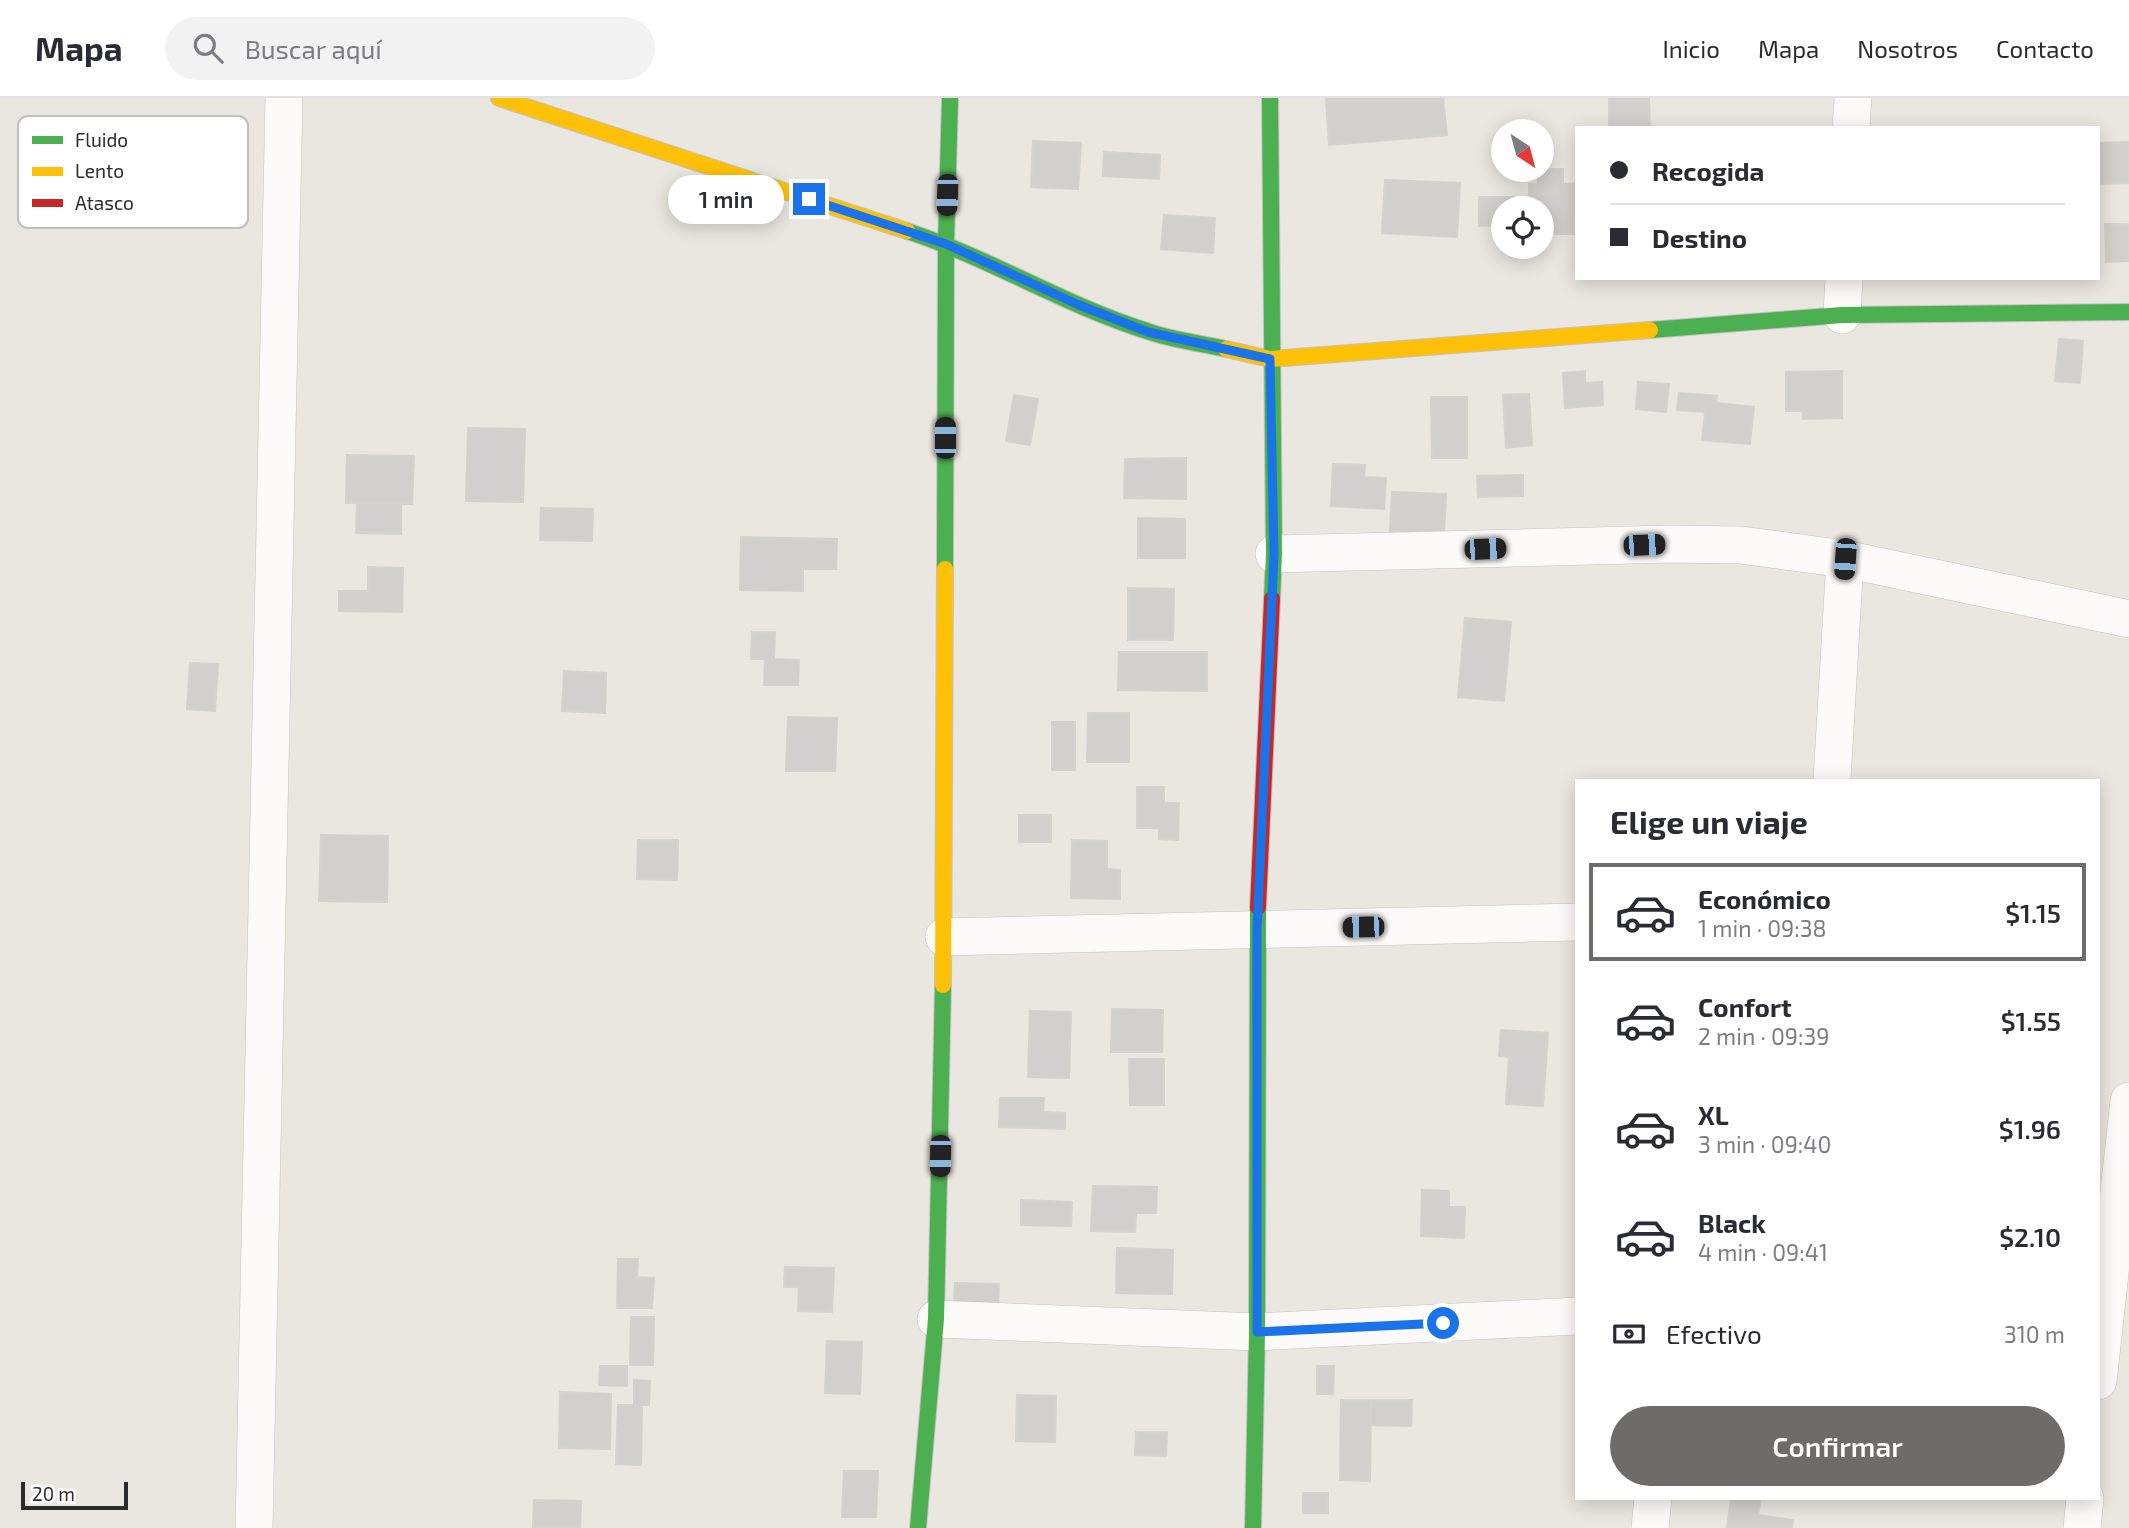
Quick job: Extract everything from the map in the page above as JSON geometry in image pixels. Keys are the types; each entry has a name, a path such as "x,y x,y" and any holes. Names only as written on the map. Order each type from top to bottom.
{"street":[{"path":"254,1528 284,98"},
{"path":"499,98 946,244 1079,305 1148,332 1270,359 1842,315 2129,312"},
{"path":"918,1528 936,1320 944,937 946,244 950,98"},
{"path":"1253,1528 1257,1332 1257,930 1274,554 1270,359 1270,98"},
{"path":"1852,126 1853,98"},
{"path":"1842,315 1844,280"},
{"path":"1274,554 1729,545 1845,559 2129,619"},
{"path":"1832,779 1845,559"},
{"path":"944,937 1575,922"},
{"path":"2100,1363 2129,1101"},
{"path":"936,1320 1257,1332 1575,1316"},
{"path":"1650,1528 1653,1500"},
{"path":"2082,1528 2085,1500"}],"building":[{"path":"1326,98 1443,98 1447,135 1329,145"},
{"path":"1609,98 1649,98 1650,126 1609,126"},
{"path":"1033,141 1081,143 1078,189 1031,187"},
{"path":"2129,142 2129,183 2100,184 2100,143"},
{"path":"1104,152 1160,155 1159,179 1103,176"},
{"path":"1554,169 1563,169 1563,184 1575,183 1575,234 1554,234 1554,196 1529,196 1529,184 1554,182"},
{"path":"1385,180 1460,183 1457,237 1382,233"},
{"path":"1479,197 1491,197 1491,226 1479,226"},
{"path":"1164,215 1215,218 1213,253 1161,249"},
{"path":"2105,224 2129,224 2129,261 2106,262"},
{"path":"2059,339 2083,341 2080,383 2055,381"},
{"path":"1585,371 1585,383 1602,382 1603,405 1565,408 1563,373"},
{"path":"1842,371 1842,418 1803,419 1803,411 1786,411 1786,372"},
{"path":"1638,382 1669,384 1666,412 1636,409"},
{"path":"1679,393 1717,396 1716,403 1754,407 1750,444 1702,440 1705,412 1677,410"},
{"path":"1529,394 1532,445 1506,448 1503,395"},
{"path":"1014,395 1038,399 1030,445 1006,441"},
{"path":"1431,397 1467,397 1467,458 1432,458"},
{"path":"468,428 525,429 523,502 466,501"},
{"path":"347,455 414,456 412,504 346,503"},
{"path":"1186,458 1186,499 1124,498 1125,459"},
{"path":"1333,464 1365,465 1364,477 1386,478 1384,509 1331,506"},
{"path":"1523,475 1523,496 1478,497 1477,476"},
{"path":"1392,492 1446,494 1444,533 1390,531"},
{"path":"357,503 401,504 401,534 356,533"},
{"path":"541,508 593,509 592,541 540,540"},
{"path":"1138,518 1185,519 1185,558 1138,558"},
{"path":"741,537 837,539 836,569 803,569 803,591 740,590"},
{"path":"368,567 403,568 402,612 339,611 339,591 368,591"},
{"path":"1128,588 1174,589 1173,640 1128,640"},
{"path":"1465,618 1511,622 1504,701 1458,697"},
{"path":"752,632 775,632 774,659 799,660 798,685 764,685 765,659 751,659"},
{"path":"1119,652 1207,652 1207,691 1118,690"},
{"path":"190,663 218,664 215,711 187,709"},
{"path":"564,671 606,673 605,713 562,711"},
{"path":"1088,713 1129,713 1129,762 1087,762"},
{"path":"788,717 837,718 835,771 786,771"},
{"path":"1052,722 1075,722 1075,770 1052,770"},
{"path":"1137,787 1164,787 1164,803 1179,803 1178,840 1159,839 1159,828 1137,828"},
{"path":"1019,815 1051,815 1051,842 1019,842"},
{"path":"321,835 388,836 387,902 319,901"},
{"path":"638,840 678,840 677,880 637,879"},
{"path":"1072,840 1107,841 1107,869 1120,870 1120,899 1071,898"},
{"path":"1112,1009 1163,1010 1162,1052 1111,1052"},
{"path":"1030,1011 1071,1012 1069,1078 1028,1077"},
{"path":"1501,1030 1548,1033 1543,1106 1506,1104 1509,1057 1499,1056"},
{"path":"1129,1059 1164,1059 1164,1105 1130,1105"},
{"path":"1000,1098 1044,1098 1043,1112 1065,1113 1065,1129 999,1127"},
{"path":"1093,1186 1157,1187 1156,1213 1136,1213 1135,1232 1091,1231"},
{"path":"1422,1190 1449,1191 1449,1207 1465,1207 1464,1238 1421,1236"},
{"path":"1021,1200 1072,1202 1071,1226 1021,1225"},
{"path":"1117,1248 1173,1250 1172,1294 1116,1293"},
{"path":"618,1259 638,1259 637,1277 654,1278 652,1308 617,1308"},
{"path":"785,1267 834,1268 832,1312 798,1311 799,1287 784,1287"},
{"path":"955,1283 999,1284 998,1308 954,1307"},
{"path":"631,1317 654,1317 653,1365 630,1365"},
{"path":"827,1341 862,1342 860,1394 825,1393"},
{"path":"600,1366 627,1366 627,1386 599,1385"},
{"path":"1317,1366 1334,1366 1333,1394 1317,1394"},
{"path":"634,1380 650,1381 649,1405 642,1405 641,1465 616,1464 618,1405 634,1405"},
{"path":"560,1392 611,1394 610,1449 559,1448"},
{"path":"1017,1395 1056,1396 1055,1442 1016,1441"},
{"path":"1341,1400 1371,1400 1370,1481 1340,1480"},
{"path":"1371,1400 1412,1400 1411,1426 1370,1425"},
{"path":"1136,1432 1167,1432 1166,1456 1135,1455"},
{"path":"844,1471 878,1471 876,1517 842,1517"},
{"path":"1303,1493 1328,1493 1328,1513 1303,1513"},
{"path":"534,1500 581,1501 580,1528 533,1528"},
{"path":"1731,1500 1761,1500 1758,1515 1793,1520 1792,1528 1727,1528"}],"traffic: fast":[{"path":"945,569 946,244 950,98"},
{"path":"1270,98 1274,554 1272,599"},
{"path":"907,231 968,254 1116,320 1166,337 1226,349"},
{"path":"1650,330 1842,315 2129,312"},
{"path":"1253,1528 1257,1332 1258,907"},
{"path":"918,1528 936,1319 943,985"}],"traffic: slow":[{"path":"499,98 907,231"},
{"path":"1226,349 1270,359 1650,330"},
{"path":"943,985 945,569"}],"traffic: jam":[{"path":"1258,907 1272,599"}],"route":[{"path":"809,199 946,244 1079,305 1148,332 1270,359 1274,554 1257,930 1257,1332 1443,1323"}]}
